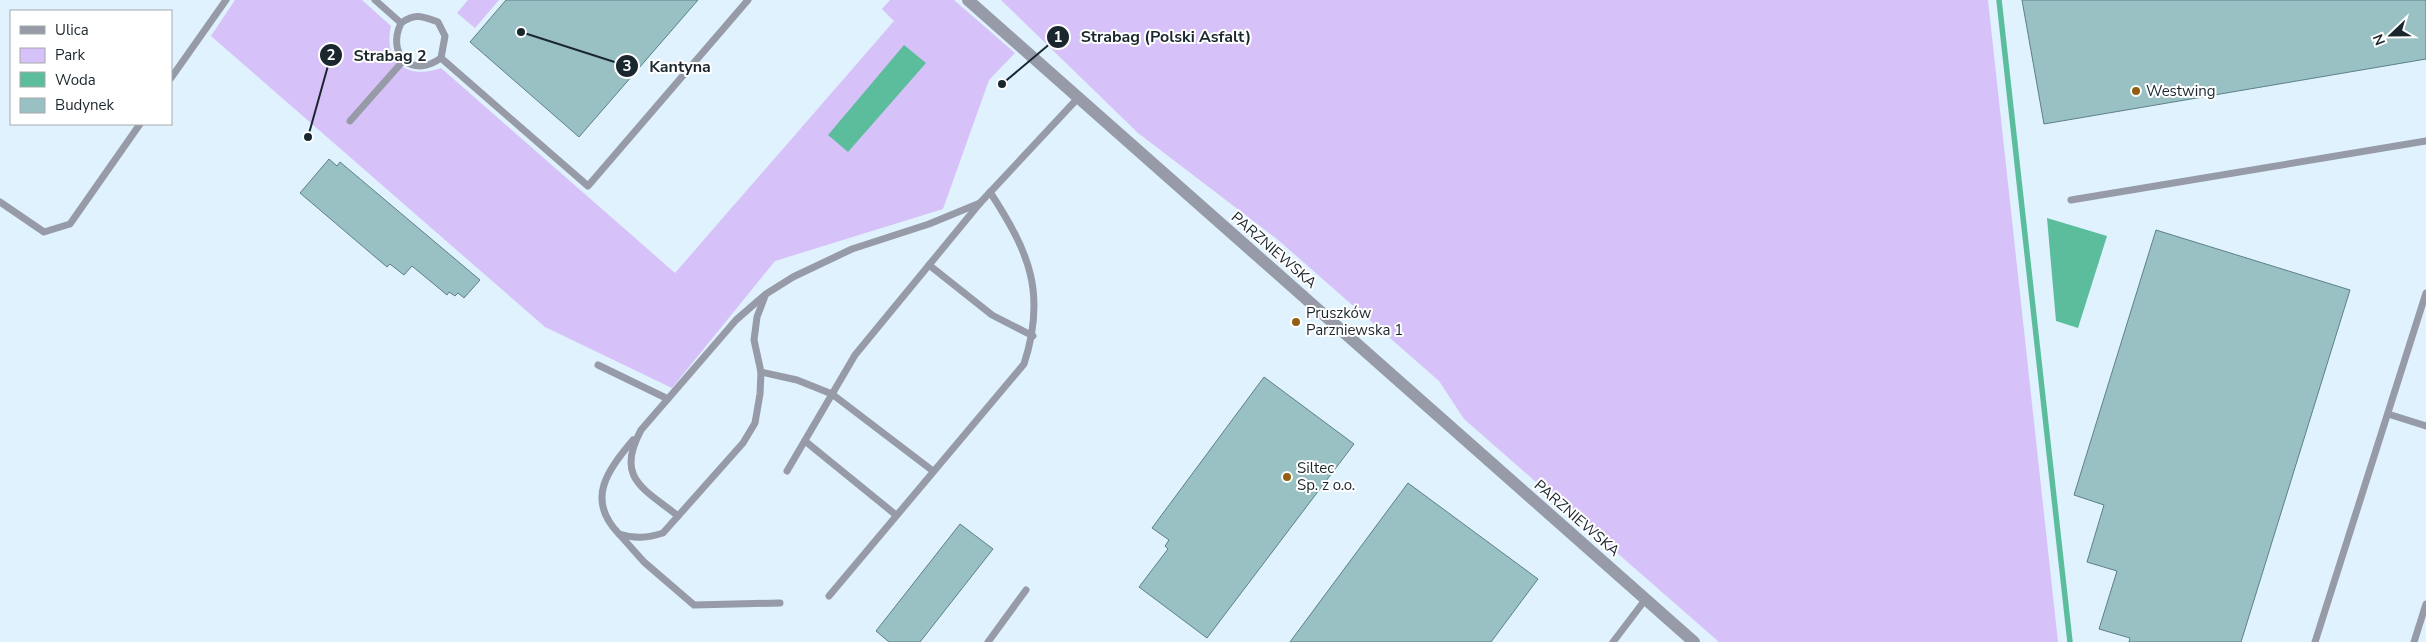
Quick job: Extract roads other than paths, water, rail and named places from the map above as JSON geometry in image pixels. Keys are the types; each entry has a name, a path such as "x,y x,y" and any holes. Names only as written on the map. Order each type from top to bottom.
{"street":[{"name":"PARZNIEWSKA","path":"968,0 1694,642"}],"lane":[{"path":"172,77 226,0"},
{"path":"374,0 401,23"},
{"path":"441,58 588,186 748,0"},
{"path":"412,16 427,17 438,22 445,36 441,58 433,64 423,66 411,64 404,60 395,46 396,34 401,23 412,16"},
{"path":"350,121 404,60"},
{"path":"787,471 855,355 980,202 1078,98"},
{"path":"0,202 44,232 70,224 139,125"},
{"path":"2070,200 2426,141"},
{"path":"829,596 1024,364 1033,336 1035,313 1032,281 1025,252 1014,228 990,192"},
{"path":"780,604 694,606 644,562 619,534 606,515 601,495 611,467 736,320 766,294 793,276 852,250 929,224 980,202"},
{"path":"929,265 992,315 1033,336"},
{"path":"2315,642 2426,293"},
{"path":"619,534 633,538 663,533 743,443 755,423 760,394 761,372 754,340 757,318 766,294"},
{"path":"598,365 668,399"},
{"path":"761,372 796,380 832,394 933,471"},
{"path":"2388,414 2426,426"},
{"path":"641,430 632,447 630,468 634,478 645,490 678,516"},
{"path":"804,441 896,515"},
{"path":"988,642 1026,590"},
{"path":"1613,642 1645,600"},
{"path":"2414,642 2426,604"}],"water":[{"path":"904,45 926,63 848,152 828,135"},
{"path":"2047,218 2107,236 2078,328 2056,321"}],"waterway":[{"path":"1999,0 2070,642"}],"place":[{"name":"Kantyna","path":"521,32"},
{"name":"Strabag (Polski Asfalt)","path":"1002,84"},
{"name":"Westwing","path":"2136,91"},
{"name":"Strabag 2","path":"308,137"},
{"name":"Pruszków Parzniewska 1","path":"1296,322"},
{"name":"Siltec Sp. z o.o.","path":"1287,477"}]}
